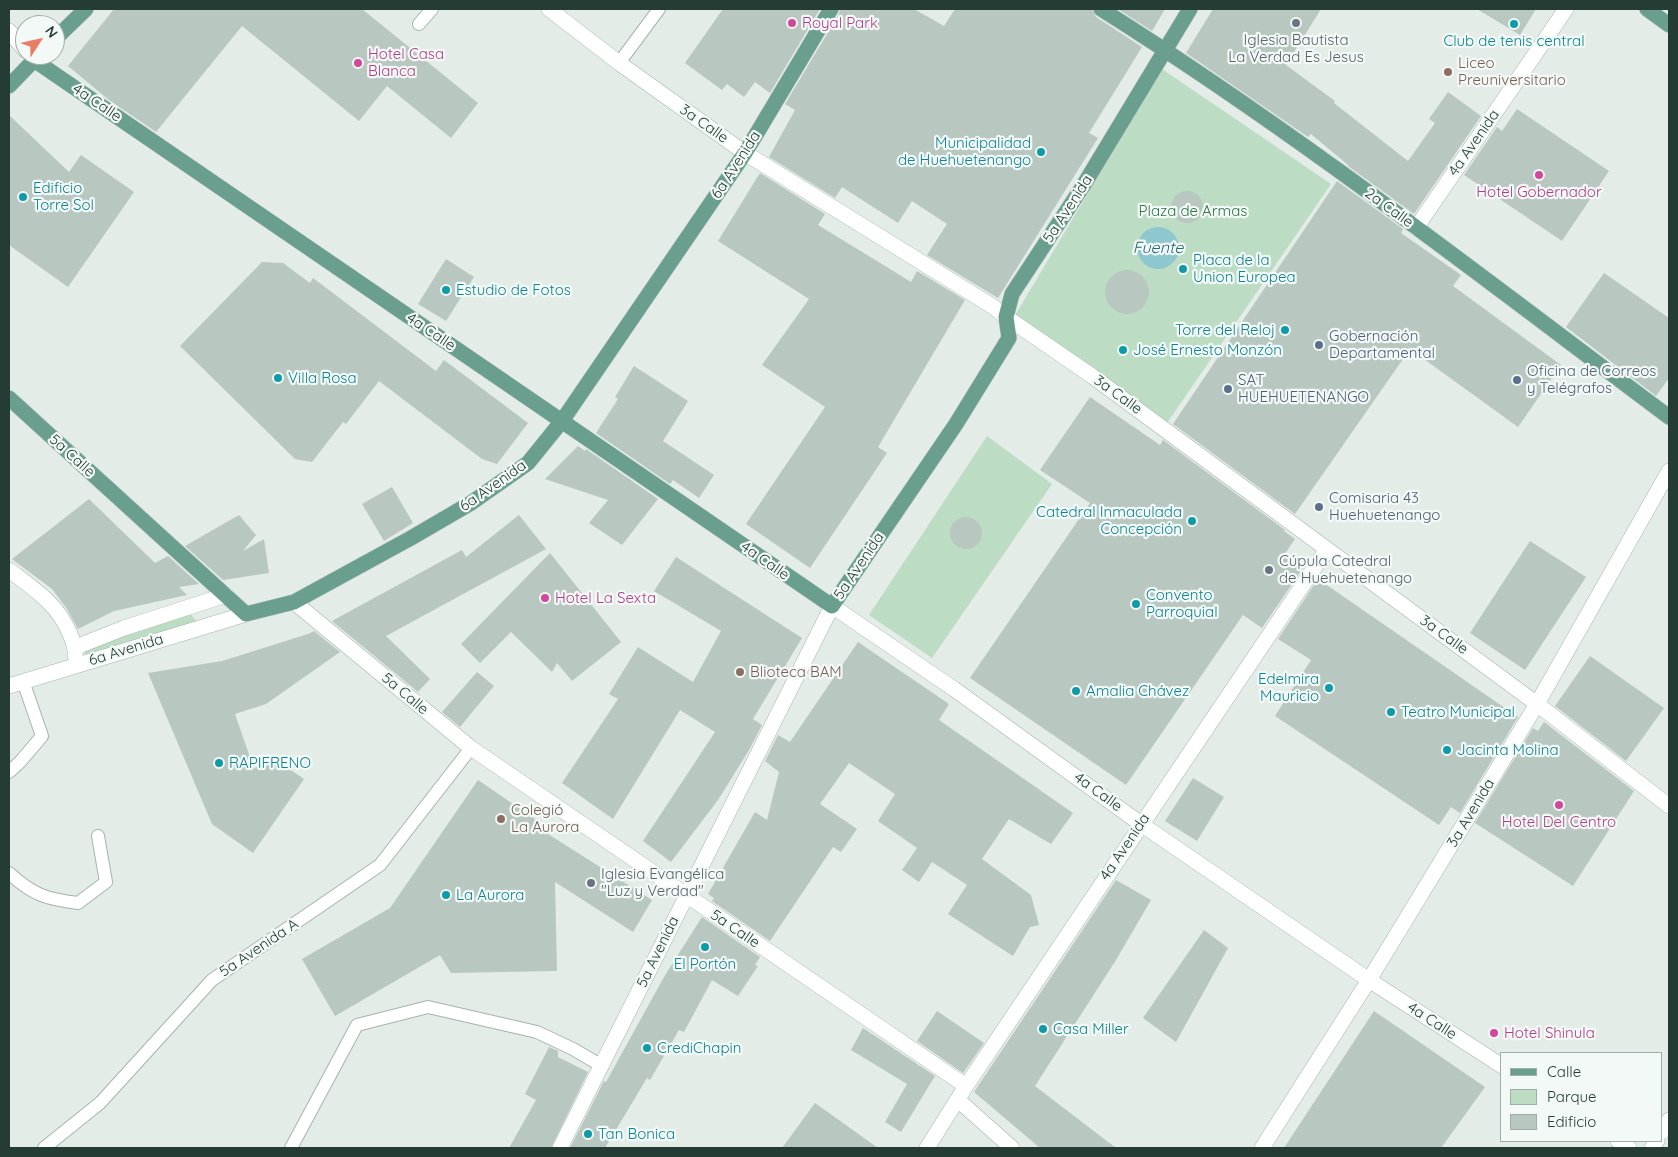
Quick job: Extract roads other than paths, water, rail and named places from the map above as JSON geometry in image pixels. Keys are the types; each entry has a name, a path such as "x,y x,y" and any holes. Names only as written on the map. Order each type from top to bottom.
{"main road":[{"path":"65,29 86,9"},
{"name":"6a Avenida","path":"246,614 294,602 471,503 528,463 562,421 745,153 831,9"},
{"name":"2a Calle","path":"1101,9 1167,50 1331,165 1669,417"},
{"name":"5a Avenida","path":"832,606 956,424 1009,338 1006,317 1012,294 1083,186 1167,50 1190,9"},
{"path":"1647,9 1669,25"},
{"path":"9,86 25,65"},
{"name":"4a Calle","path":"46,65 832,606"},
{"name":"5a Calle","path":"9,398 246,614"}],"street":[{"name":"3a Calle","path":"549,9 619,63 745,153 992,306 1092,376 1537,704 1669,806"},
{"name":"4a Avenida","path":"1416,228 1566,9"},
{"name":"3a Avenida","path":"1262,1148 1369,980 1537,704 1669,471"},
{"name":"4a Avenida","path":"928,1148 966,1086 1327,549"},
{"path":"9,570 46,598 65,621 76,647 75,665"},
{"path":"76,647 124,628 226,595"},
{"name":"5a Calle","path":"294,602 471,748 966,1086"},
{"name":"4a Calle","path":"832,606 954,689 1141,824 1369,980 1500,1065"},
{"name":"5a Avenida","path":"560,1148 832,606"},
{"name":"6a Avenida","path":"16,684 246,614"},
{"path":"958,1100 1012,1148"}],"lane":[{"path":"419,24 432,9"},
{"path":"619,63 659,9"},
{"path":"9,772 42,736 16,684"},
{"name":"5a Avenida A","path":"44,1148 100,1103 212,980 380,865 471,748"},
{"path":"9,873 24,887 52,900 78,903 106,882 98,836"},
{"path":"291,1148 357,1025 428,1007 537,1032 573,1049 602,1066"}],"water":[{"name":"Fuente","path":"1158,227 1173,233 1179,248 1173,263 1158,269 1143,263 1137,248 1143,233"}],"place":[{"name":"Royal Park","path":"792,23"},
{"name":"Iglesia Bautista La Verdad Es Jesus","path":"1296,23"},
{"name":"Club de tenis central","path":"1514,24"},
{"name":"Hotel Casa Blanca","path":"358,63"},
{"name":"Liceo Preuniversitario","path":"1448,72"},
{"name":"Municipalidad de Huehuetenango","path":"1041,152"},
{"name":"Hotel Gobernador","path":"1539,175"},
{"name":"Edificio Torre Sol","path":"23,197"},
{"name":"Placa de la Union Europea","path":"1183,269"},
{"name":"Estudio de Fotos","path":"446,290"},
{"name":"Torre del Reloj","path":"1285,330"},
{"name":"Gobernación Departamental","path":"1319,345"},
{"name":"José Ernesto Monzón","path":"1123,350"},
{"name":"Villa Rosa","path":"278,378"},
{"name":"Oficina de Correos y Telégrafos","path":"1517,380"},
{"name":"SAT HUEHUETENANGO","path":"1228,389"},
{"name":"Comisaria 43 Huehuetenango","path":"1319,507"},
{"name":"Catedral Inmaculada Concepción","path":"1192,521"},
{"name":"Cúpula Catedral de Huehuetenango","path":"1269,570"},
{"name":"Hotel La Sexta","path":"545,598"},
{"name":"Convento Parroquial","path":"1136,604"},
{"name":"Blioteca BAM","path":"740,672"},
{"name":"Edelmira Mauricio","path":"1329,688"},
{"name":"Amalia Chávez","path":"1076,691"},
{"name":"Teatro Municipal","path":"1391,712"},
{"name":"Jacinta Molina","path":"1447,750"},
{"name":"RAPIFRENO","path":"219,763"},
{"name":"Hotel Del Centro","path":"1559,805"},
{"name":"Colegió La Aurora","path":"501,819"},
{"name":"Iglesia Evangélica \"Luz y Verdad\"","path":"591,883"},
{"name":"La Aurora","path":"446,895"},
{"name":"El Portón","path":"705,947"},
{"name":"Casa Miller","path":"1043,1029"},
{"name":"Hotel Shinula","path":"1494,1033"},
{"name":"CrediChapin","path":"647,1048"},
{"name":"Tan Bonica","path":"588,1134"}],"park label":[{"name":"Plaza de Armas","path":"1193,211"}]}
